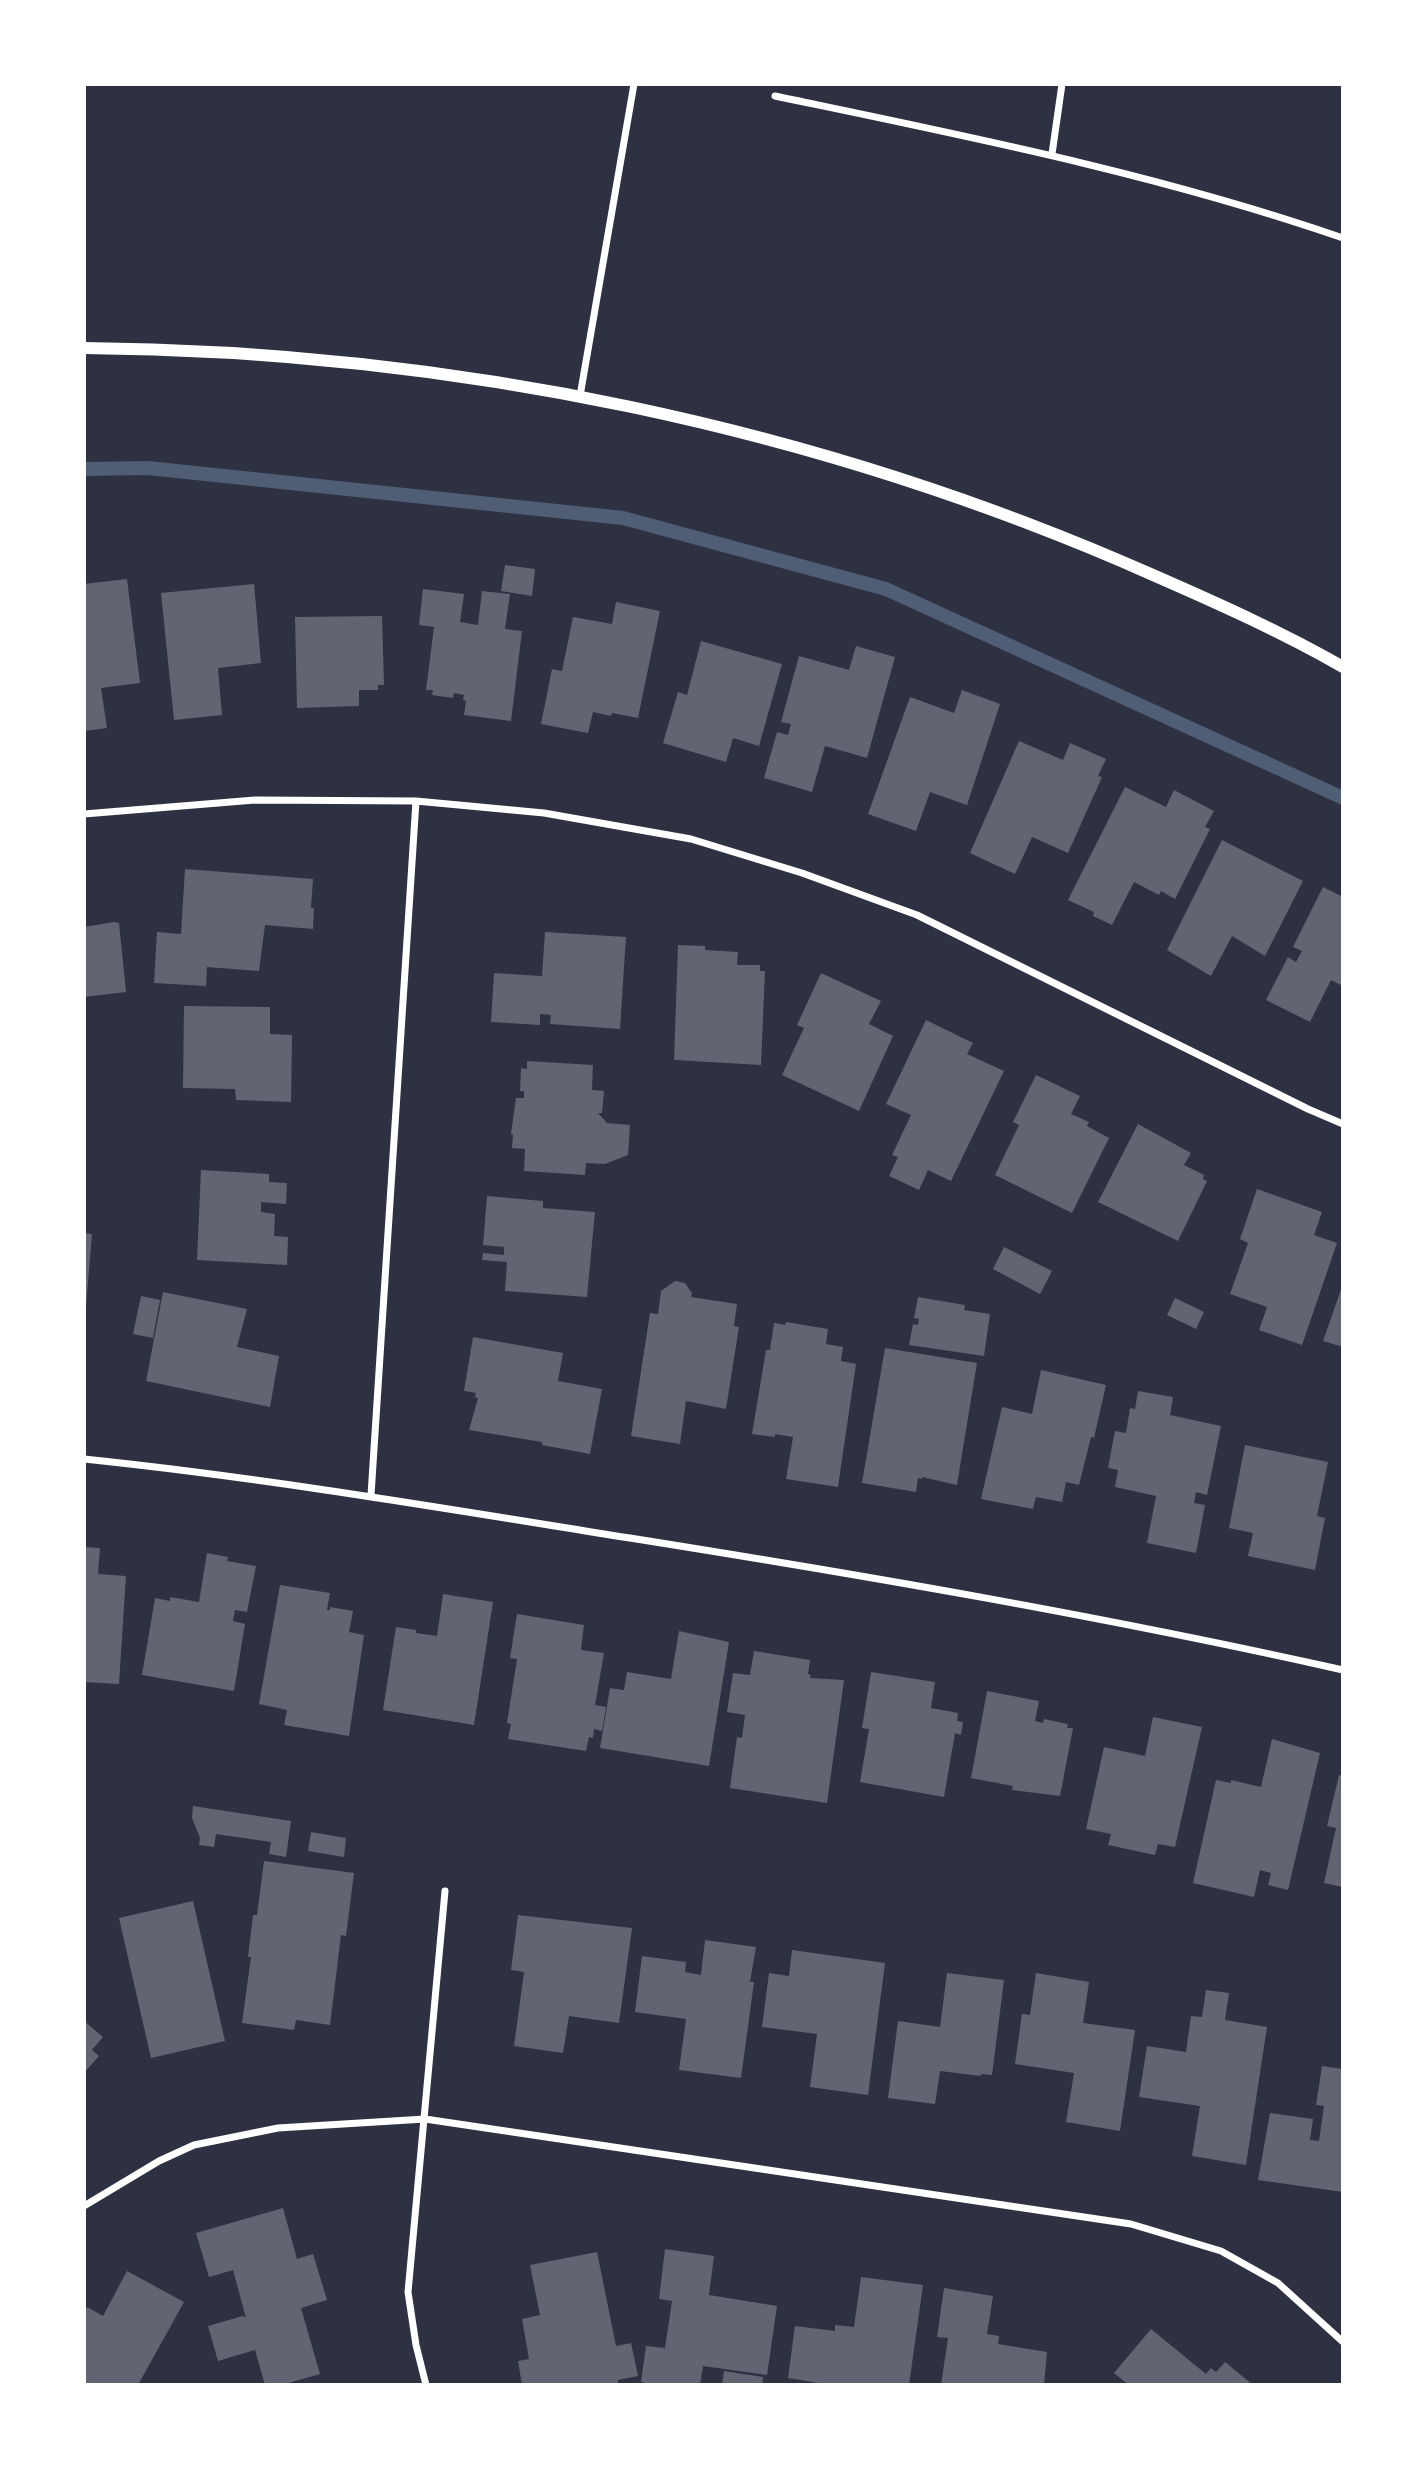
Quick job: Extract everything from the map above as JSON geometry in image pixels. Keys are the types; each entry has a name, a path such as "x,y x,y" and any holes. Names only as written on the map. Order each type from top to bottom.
{"street":[{"path":"580,396 634,84"},
{"path":"1052,154 1062,84"},
{"path":"775,96 1052,154 1289,219 1343,238"},
{"path":"84,348 267,354 377,365 479,378 712,424 841,459 970,501 1095,549 1194,593 1343,667"},
{"path":"84,814 254,800 416,801 544,813 691,838 802,873 917,915 1308,1110 1343,1124"},
{"path":"371,1495 416,801"},
{"path":"84,1459 193,1470 371,1495 906,1583 1135,1625 1343,1671"},
{"path":"426,2385 416,2345 408,2292 445,1891"},
{"path":"84,2206 159,2161 194,2146 278,2128 425,2119 1131,2224 1221,2251 1278,2283 1343,2342"}],"building":[{"path":"505,565 535,569 532,596 501,591"},
{"path":"127,579 140,683 101,688 107,728 84,731 84,584"},
{"path":"254,584 261,663 218,668 222,715 174,720 161,593"},
{"path":"423,589 464,594 460,622 478,625 482,591 510,594 505,629 522,631 511,721 464,715 464,695 454,693 453,698 432,695 433,690 426,690 434,627 419,625"},
{"path":"616,602 660,611 638,718 593,712 588,733 541,724 552,669 562,671 573,617 612,624"},
{"path":"382,616 384,685 378,685 378,690 359,690 359,706 297,708 295,617"},
{"path":"701,641 782,664 759,746 733,738 726,762 663,743 678,692 687,695"},
{"path":"856,646 895,657 867,758 825,746 812,792 764,778 777,732 788,735 791,724 781,722 799,656 849,670"},
{"path":"962,690 1000,704 967,805 930,792 916,831 868,814 910,697 954,713"},
{"path":"1019,741 1063,760 1070,743 1106,759 1098,776 1102,777 1068,853 1032,837 1015,874 970,853"},
{"path":"1125,787 1166,807 1174,790 1214,811 1205,827 1210,829 1175,899 1161,891 1159,895 1134,882 1112,925 1093,916 1094,912 1068,900"},
{"path":"1222,840 1303,881 1265,956 1232,936 1211,976 1167,950"},
{"path":"185,869 313,879 313,929 265,925 259,971 207,967 206,986 154,983 157,932 181,934"},
{"path":"1323,887 1343,897 1343,986 1331,980 1310,1022 1266,1000 1288,957 1296,962 1302,951 1293,947"},
{"path":"119,923 126,992 84,997 84,927"},
{"path":"545,932 626,937 620,1029 550,1024 551,1015 540,1014 540,1025 491,1022 494,973 542,976"},
{"path":"678,945 705,946 705,950 738,952 737,965 760,965 760,971 765,971 761,1065 674,1060"},
{"path":"821,973 881,1001 869,1024 893,1036 859,1111 782,1075 804,1028 797,1025"},
{"path":"184,1006 270,1007 270,1034 292,1035 291,1102 236,1100 235,1089 183,1088"},
{"path":"926,1020 973,1043 967,1054 1004,1071 951,1181 928,1170 919,1190 889,1176 898,1157 892,1155 911,1115 886,1104"},
{"path":"527,1061 593,1065 592,1090 604,1091 602,1113 598,1113 607,1123 630,1125 628,1155 605,1164 586,1163 585,1175 524,1171 525,1149 512,1148 511,1134 516,1098 524,1098 524,1091 520,1091 521,1068 527,1069"},
{"path":"1036,1075 1080,1096 1071,1114 1089,1122 1087,1126 1109,1138 1072,1213 995,1175 1019,1125 1013,1122"},
{"path":"1138,1124 1191,1153 1184,1165 1204,1175 1203,1179 1207,1181 1178,1241 1098,1202"},
{"path":"201,1170 269,1174 269,1182 287,1183 286,1204 261,1202 261,1212 275,1214 274,1236 288,1237 287,1265 197,1260"},
{"path":"1257,1189 1322,1212 1314,1235 1337,1243 1302,1345 1259,1330 1267,1307 1230,1294 1248,1243 1240,1239"},
{"path":"487,1196 543,1201 543,1208 595,1212 587,1297 505,1291 507,1262 482,1260 483,1253 504,1255 504,1247 483,1245"},
{"path":"84,1233 92,1234 86,1307 84,1307"},
{"path":"1004,1247 1052,1271 1040,1294 993,1269"},
{"path":"675,1281 685,1283 692,1293 691,1297 737,1304 734,1326 739,1327 726,1409 686,1401 680,1444 631,1436 650,1313 658,1314 661,1291"},
{"path":"1343,1284 1343,1347 1323,1341"},
{"path":"163,1292 247,1309 237,1347 279,1356 270,1407 146,1381"},
{"path":"141,1296 160,1300 153,1338 133,1334"},
{"path":"918,1297 965,1305 964,1310 990,1314 984,1356 909,1345 913,1324 918,1325 919,1319 914,1318"},
{"path":"1175,1298 1204,1312 1196,1329 1167,1315"},
{"path":"786,1322 828,1329 826,1344 843,1347 841,1361 856,1364 838,1487 786,1479 793,1437 752,1434 766,1350 770,1350 774,1323 785,1325"},
{"path":"473,1337 563,1353 558,1381 602,1389 590,1454 542,1445 542,1442 469,1430 478,1398 475,1397 476,1393 464,1391"},
{"path":"885,1348 977,1363 957,1485 922,1477 918,1478 916,1492 862,1483"},
{"path":"1041,1370 1106,1385 1094,1438 1091,1437 1079,1485 1066,1482 1062,1502 1036,1497 1033,1509 981,1499 1002,1407 1032,1414"},
{"path":"1138,1391 1173,1397 1170,1415 1221,1426 1207,1495 1196,1492 1194,1503 1205,1505 1196,1553 1147,1543 1156,1496 1115,1487 1118,1470 1108,1468 1115,1431 1126,1433 1130,1408 1135,1409"},
{"path":"1245,1445 1328,1462 1317,1516 1325,1518 1315,1570 1248,1556 1253,1533 1229,1528"},
{"path":"84,1547 100,1548 98,1574 126,1576 119,1684 84,1682"},
{"path":"207,1553 228,1557 227,1561 256,1566 247,1612 235,1610 233,1621 245,1624 234,1691 142,1675 155,1598 170,1601 170,1597 199,1602"},
{"path":"280,1585 330,1593 327,1610 330,1610 330,1607 353,1611 349,1632 364,1635 349,1736 284,1725 287,1710 259,1704"},
{"path":"443,1594 493,1602 474,1725 383,1710 396,1627 437,1636"},
{"path":"517,1614 584,1625 581,1650 604,1653 595,1705 606,1707 602,1731 594,1729 593,1738 589,1737 586,1751 508,1739 511,1724 507,1723 517,1659 510,1658"},
{"path":"679,1631 729,1642 709,1766 600,1748 610,1688 624,1690 627,1672 671,1679"},
{"path":"754,1651 810,1660 810,1678 844,1680 827,1803 730,1788 737,1737 742,1738 745,1715 727,1712 733,1673 750,1675"},
{"path":"871,1672 935,1682 931,1708 958,1713 957,1721 963,1722 961,1735 955,1733 944,1797 860,1782 869,1729 862,1728"},
{"path":"987,1691 1039,1701 1035,1721 1043,1723 1044,1719 1068,1724 1067,1728 1073,1728 1060,1796 1012,1790 1013,1786 971,1778"},
{"path":"1153,1717 1202,1727 1175,1847 1158,1844 1155,1855 1108,1845 1111,1834 1086,1829 1104,1747 1145,1756"},
{"path":"1272,1739 1320,1753 1288,1890 1268,1885 1271,1873 1260,1870 1254,1897 1193,1883 1216,1780 1231,1783 1231,1780 1261,1787"},
{"path":"1339,1775 1343,1776 1343,1887 1324,1883 1336,1828 1327,1826"},
{"path":"193,1806 291,1821 286,1857 269,1854 271,1842 216,1834 214,1847 199,1845 200,1838 192,1818"},
{"path":"311,1832 346,1838 344,1857 308,1851"},
{"path":"264,1861 354,1873 346,1936 341,1935 330,2025 296,2020 294,2030 242,2023 251,1957 248,1957 253,1915 257,1915"},
{"path":"193,1901 225,2041 151,2058 119,1918"},
{"path":"518,1915 632,1928 619,2023 569,2016 563,2053 514,2046 524,1972 511,1970"},
{"path":"705,1940 756,1947 741,2078 679,2070 686,2019 635,2012 642,1956 686,1962 685,1972 701,1975"},
{"path":"792,1950 885,1963 868,2095 810,2087 817,2034 762,2027 769,1973 789,1976"},
{"path":"947,1973 1004,1980 992,2075 940,2071 935,2104 888,2098 898,2021 940,2027"},
{"path":"1036,1973 1089,1982 1083,2023 1135,2030 1120,2131 1066,2122 1074,2073 1015,2064 1022,2014 1030,2015"},
{"path":"1206,1990 1229,1993 1225,2020 1267,2027 1246,2165 1192,2156 1200,2106 1139,2097 1147,2046 1186,2052 1191,2016 1202,2017"},
{"path":"84,2021 103,2037 92,2050 99,2056 84,2073"},
{"path":"1322,2066 1343,2069 1343,2192 1258,2180 1270,2113 1313,2119 1310,2140 1319,2141 1324,2106 1316,2105"},
{"path":"283,2208 297,2259 313,2254 327,2300 301,2308 320,2374 282,2385 265,2385 255,2350 218,2361 208,2326 243,2316 246,2318 233,2270 209,2277 196,2233"},
{"path":"665,2249 714,2256 709,2295 777,2306 767,2375 703,2366 700,2385 652,2385 641,2382 646,2346 665,2348 672,2301 659,2299"},
{"path":"597,2252 616,2346 631,2343 638,2376 618,2380 618,2385 522,2385 518,2361 529,2359 522,2319 540,2315 530,2265"},
{"path":"127,2271 184,2302 138,2385 84,2385 84,2313 87,2307 103,2316"},
{"path":"861,2277 923,2285 909,2385 831,2385 788,2378 795,2326 835,2331 835,2325 854,2327"},
{"path":"944,2288 993,2296 987,2334 999,2336 998,2344 1047,2352 1044,2385 941,2385 948,2338 937,2337"},
{"path":"1151,2329 1206,2374 1211,2368 1216,2372 1225,2362 1253,2385 1129,2385 1114,2373"},
{"path":"724,2371 763,2377 762,2385 722,2385"}],"waterway":[{"path":"84,469 148,468 623,518 886,589 1343,798"}]}
